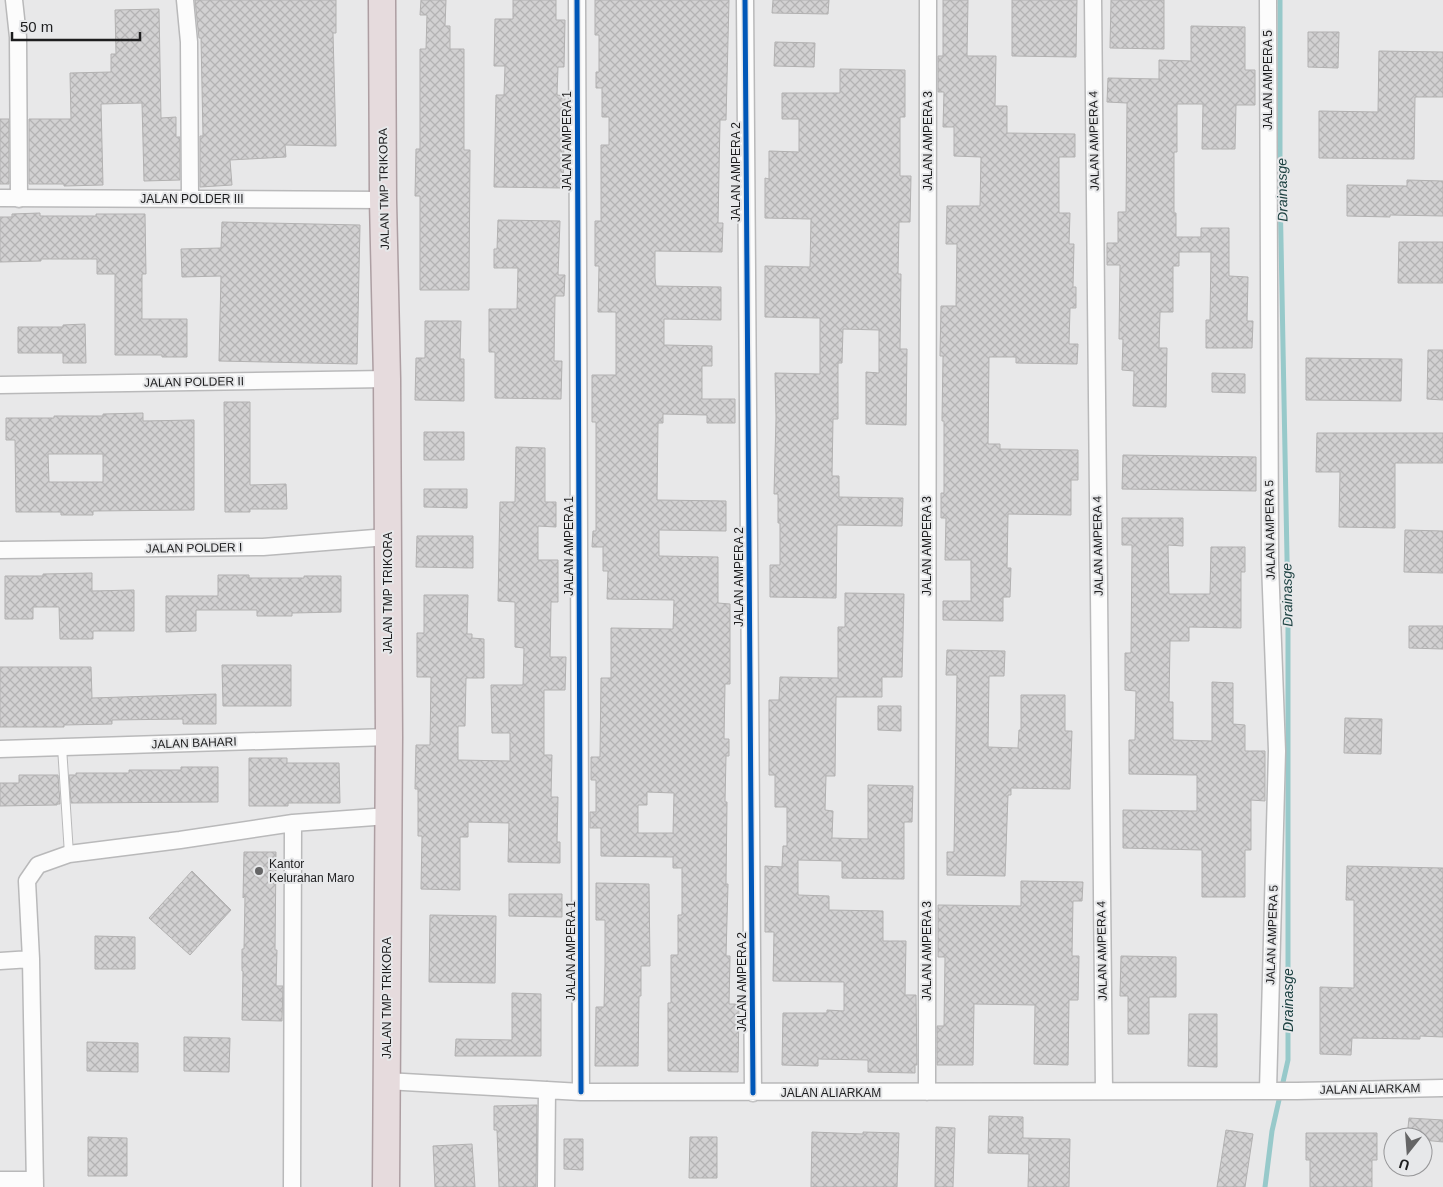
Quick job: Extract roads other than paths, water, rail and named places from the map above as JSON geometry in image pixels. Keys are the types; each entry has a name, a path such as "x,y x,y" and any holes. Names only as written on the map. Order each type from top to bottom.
{"highway":[{"name":"JALAN TMP TRIKORA","path":"382,0 389,737 386,1187"}],"street":[{"path":"14,0 18,37 19,199"},
{"path":"185,0 189,42 190,199"},
{"name":"JALAN AMPERA 1","path":"576,0 581,1092"},
{"name":"JALAN AMPERA 2","path":"745,0 753,1093"},
{"name":"JALAN AMPERA 3","path":"927,1092 928,0"},
{"name":"JALAN AMPERA 4","path":"1093,0 1104,1091"},
{"name":"JALAN AMPERA 5","path":"1268,0 1270,563 1277,751 1272,1090"},
{"name":"JALAN POLDER III","path":"0,198 383,200"},
{"name":"JALAN POLDER II","path":"0,385 387,379"},
{"name":"JALAN POLDER I","path":"0,550 262,547 387,536"},
{"name":"JALAN BAHARI","path":"0,749 389,737"},
{"path":"0,1180 35,1183 31,959 27,881 38,865 69,854 293,823 388,816"},
{"path":"292,1187 293,823"},
{"path":"0,961 31,959"},
{"name":"JALAN ALIARKAM","path":"386,1081 581,1092 1297,1091 1443,1088"},
{"path":"546,1187 547,1090"}],"lane":[{"path":"62,747 69,854"}],"waterway":[{"name":"Drainasge","path":"1265,1187 1272,1131 1288,1060 1288,610 1280,188 1280,0"}],"place":[{"name":"Kantor Kelurahan Maro","path":"259,871"}]}
